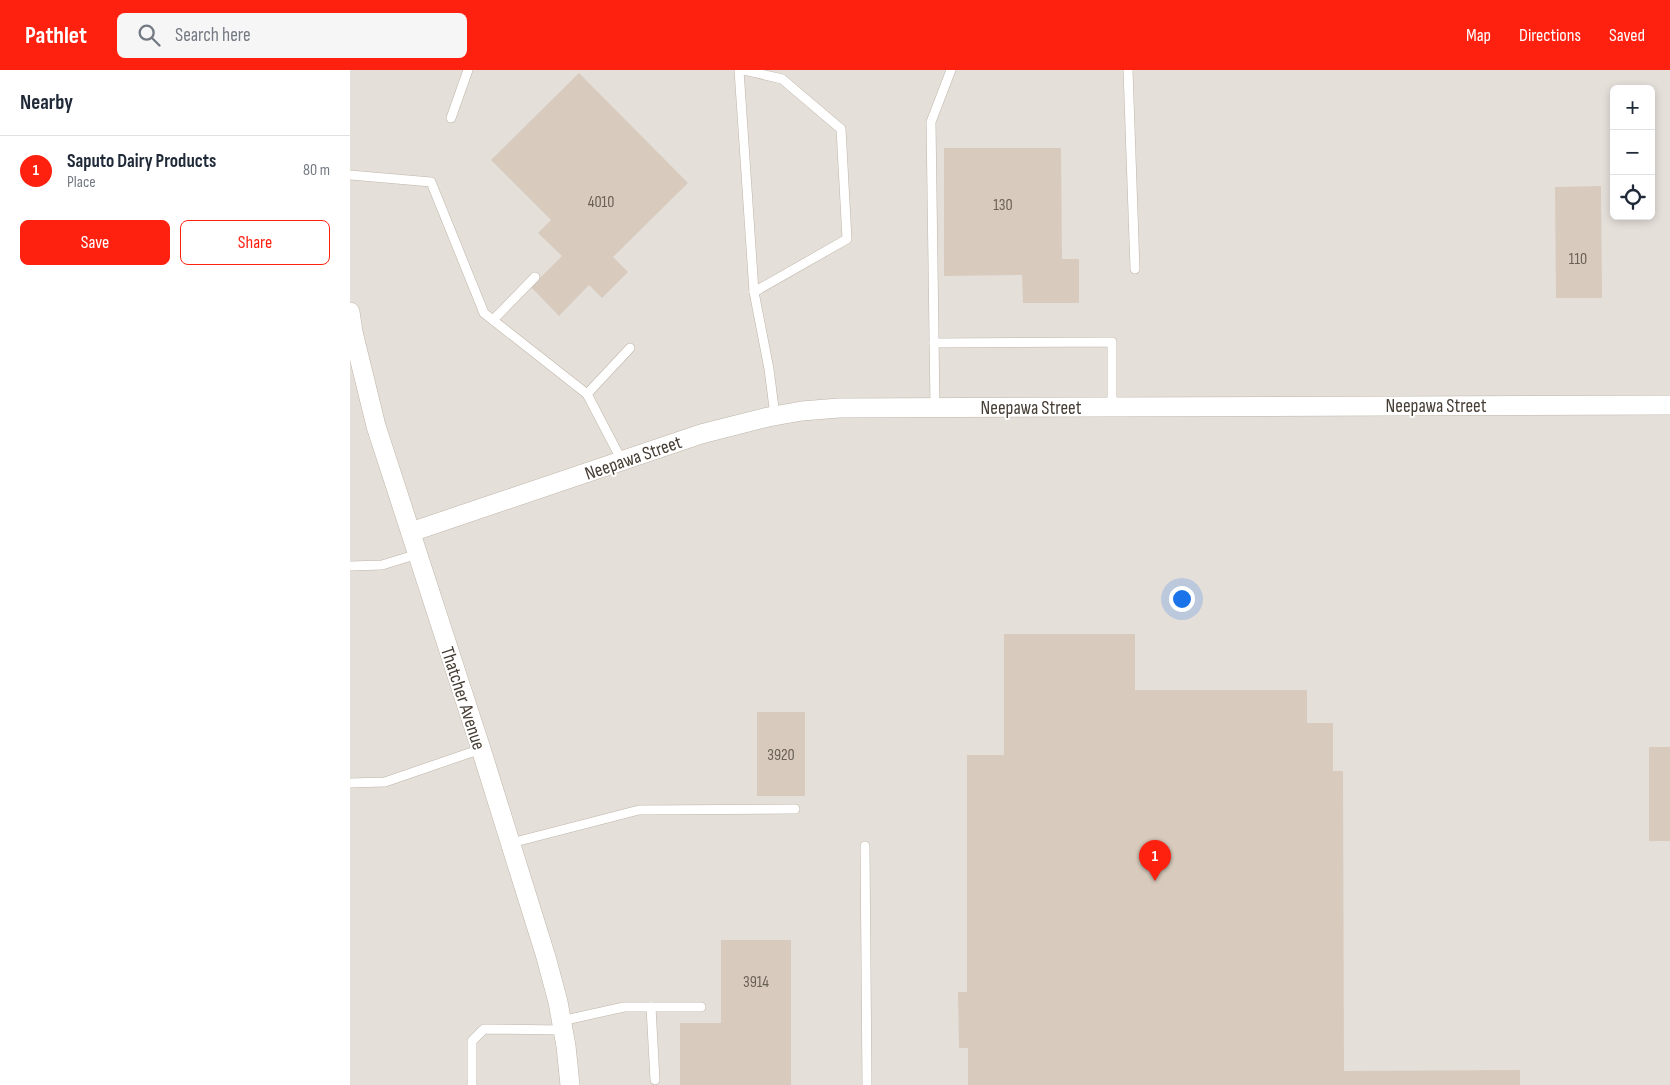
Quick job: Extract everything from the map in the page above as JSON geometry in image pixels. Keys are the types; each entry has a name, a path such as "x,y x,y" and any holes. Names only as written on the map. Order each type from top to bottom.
{"street":[{"name":"Thatcher Avenue","path":"350,312 353,332 376,426 481,749 546,957 558,1002 570,1085"},
{"name":"Neepawa Street","path":"411,532 700,434 775,416 839,408 1670,405"}],"lane":[{"path":"450,118 468,70"},
{"path":"739,70 754,292 769,369 775,416"},
{"path":"744,70 782,79 841,129 847,239 754,292"},
{"path":"935,407 931,122 951,70"},
{"path":"1128,70 1135,269"},
{"path":"350,175 431,182 484,313 587,394 622,461"},
{"path":"493,320 535,277"},
{"path":"934,343 1112,342 1112,406"},
{"path":"587,394 630,348"},
{"path":"350,566 382,565 418,554"},
{"path":"350,782 385,782 481,749"},
{"path":"511,843 639,810 795,809"},
{"path":"865,846 867,1085"},
{"path":"472,1085 472,1041 484,1029 562,1025 624,1007 701,1007"},
{"path":"650,1007 655,1080"}],"shaded area":[{"path":"350,70 1670,70 1670,1085 350,1085"}],"building":[{"path":"579,73 688,183 613,257 628,272 602,298 589,285 559,316 531,287 562,256 538,233 551,220 491,160"},
{"path":"944,148 1061,148 1062,259 1079,259 1079,303 1023,303 1022,275 944,276"},
{"path":"1601,186 1602,298 1556,298 1555,187"},
{"path":"1004,634 1135,634 1135,690 1307,690 1307,723 1333,723 1333,771 1343,771 1344,1071 1520,1070 1520,1085 968,1085 968,1048 959,1048 958,992 967,992 967,755 1004,755"},
{"path":"757,712 805,712 805,796 757,796"},
{"path":"1649,747 1670,747 1670,841 1649,841"},
{"path":"721,940 791,940 791,1085 680,1085 680,1023 721,1023"}],"place":[{"name":"Saputo Dairy Products","path":"1155,881"}]}
